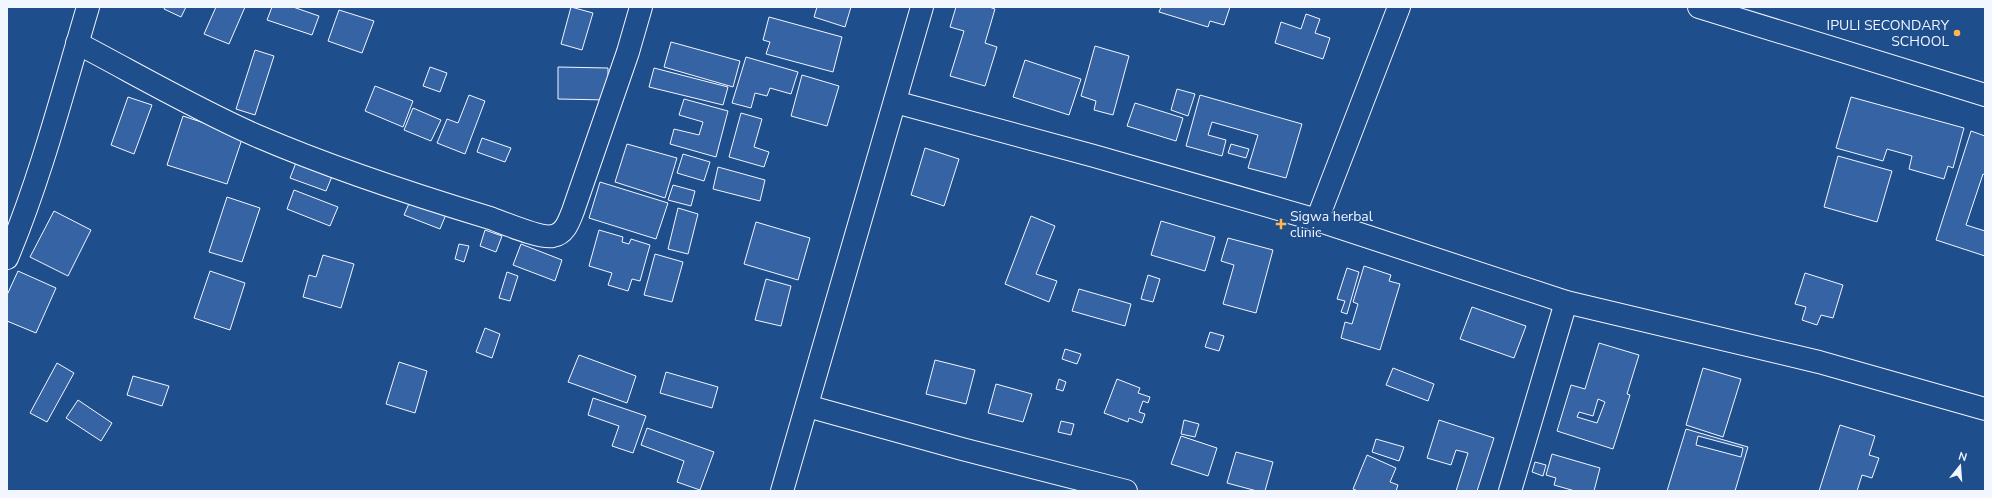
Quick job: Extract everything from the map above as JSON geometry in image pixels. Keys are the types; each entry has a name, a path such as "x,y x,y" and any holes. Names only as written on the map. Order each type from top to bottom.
{"street":[{"path":"7,258 19,230 38,174 88,7"},
{"path":"78,43 201,110 256,135 429,200 530,232 552,237 560,234 566,227 573,211 628,52 641,7"},
{"path":"782,491 896,102 922,7"},
{"path":"1317,220 1399,7"},
{"path":"1699,7 1985,95"},
{"path":"896,102 1094,156 1317,220 1566,302 1819,362 1985,409"},
{"path":"1510,491 1566,302"},
{"path":"807,406 962,449 1126,491"}],"building":[{"path":"165,7 186,7 181,17 164,9"},
{"path":"216,7 245,7 229,44 204,34"},
{"path":"272,7 293,7 319,16 312,35 267,20"},
{"path":"571,7 593,13 582,50 561,44"},
{"path":"817,7 851,7 845,27 814,17"},
{"path":"956,7 989,7 995,9 985,43 997,47 985,86 950,76 964,31 950,27"},
{"path":"1161,7 1230,7 1224,25 1210,21 1208,27 1159,12"},
{"path":"339,10 374,21 362,53 328,41"},
{"path":"1306,14 1320,19 1315,33 1330,38 1323,59 1275,43 1281,22 1301,29"},
{"path":"769,17 842,37 833,72 766,54 770,42 763,40"},
{"path":"671,42 740,61 733,87 664,67"},
{"path":"1095,46 1129,56 1113,115 1094,110 1096,101 1081,96"},
{"path":"255,50 274,56 255,115 236,109"},
{"path":"746,57 798,72 791,94 770,88 767,96 755,93 751,108 732,103"},
{"path":"1025,60 1081,79 1069,115 1013,97"},
{"path":"430,67 447,73 440,92 423,86"},
{"path":"558,67 608,68 608,100 558,99"},
{"path":"654,68 728,87 723,105 649,87"},
{"path":"802,75 839,86 827,126 791,116"},
{"path":"375,86 413,101 403,127 365,111"},
{"path":"1177,89 1195,94 1188,116 1171,110"},
{"path":"469,95 485,101 465,154 437,143 447,119 458,123"},
{"path":"1200,95 1302,124 1286,178 1248,168 1258,135 1212,122 1208,135 1226,140 1222,156 1186,146"},
{"path":"128,97 152,105 134,154 111,145"},
{"path":"1851,97 1964,128 1953,168 1948,166 1944,179 1909,169 1912,156 1887,149 1883,161 1836,148"},
{"path":"684,99 728,111 716,157 670,144 674,129 699,135 703,122 679,115"},
{"path":"1135,103 1183,118 1176,141 1127,126"},
{"path":"413,108 441,120 431,141 404,130"},
{"path":"741,113 762,119 754,147 769,152 764,167 729,157"},
{"path":"183,116 243,136 227,184 167,165"},
{"path":"1971,131 1985,136 1985,175 1983,174 1966,225 1985,231 1985,256 1936,240"},
{"path":"482,138 511,148 505,162 477,152"},
{"path":"627,144 677,158 665,198 615,182"},
{"path":"1231,144 1249,149 1246,158 1228,153"},
{"path":"925,148 959,159 944,206 911,195"},
{"path":"683,154 710,162 704,181 677,173"},
{"path":"1838,156 1892,171 1877,222 1824,207"},
{"path":"297,160 333,174 326,191 290,178"},
{"path":"718,167 765,180 760,201 713,189"},
{"path":"600,182 668,203 656,239 589,218"},
{"path":"673,185 695,191 691,206 668,200"},
{"path":"294,190 338,207 330,226 287,209"},
{"path":"227,197 260,208 242,262 209,252"},
{"path":"411,199 447,212 440,229 404,215"},
{"path":"678,208 698,214 688,254 668,249"},
{"path":"54,211 91,230 68,276 30,257"},
{"path":"1031,216 1055,226 1036,274 1057,281 1049,302 1005,284"},
{"path":"1161,221 1215,237 1205,271 1151,255"},
{"path":"756,222 810,238 798,280 744,264"},
{"path":"485,230 502,236 496,252 480,246"},
{"path":"599,230 623,237 622,242 629,244 631,239 650,245 640,281 632,279 628,291 608,285 612,273 589,266"},
{"path":"1228,238 1273,250 1256,313 1223,304 1234,265 1221,261"},
{"path":"459,244 469,246 464,262 455,259"},
{"path":"521,244 562,260 555,281 513,265"},
{"path":"655,254 683,262 672,302 644,295"},
{"path":"323,255 354,264 341,308 303,297 309,275 316,277"},
{"path":"1364,266 1391,275 1389,281 1400,284 1380,350 1341,338 1345,322 1352,324 1358,304 1353,302"},
{"path":"1347,268 1359,272 1347,314 1341,312 1345,301 1337,299"},
{"path":"18,271 56,288 36,333 7,321 7,295"},
{"path":"210,271 245,283 230,330 194,318"},
{"path":"507,272 518,276 510,301 499,298"},
{"path":"1805,273 1843,285 1833,318 1821,315 1817,325 1802,320 1806,307 1795,304"},
{"path":"1148,275 1160,279 1153,302 1141,299"},
{"path":"766,279 791,286 781,326 755,320"},
{"path":"1079,289 1131,304 1125,326 1072,311"},
{"path":"1472,307 1526,326 1514,358 1460,339"},
{"path":"485,328 500,334 492,358 476,352"},
{"path":"1210,332 1224,336 1219,351 1205,347"},
{"path":"1599,343 1639,355 1627,394 1630,395 1613,449 1557,431 1571,385 1585,389","holes":["1598,399 1605,402 1597,423 1577,417 1579,412 1593,416"]},
{"path":"1065,349 1081,354 1077,364 1062,359"},
{"path":"579,355 636,376 627,403 568,382"},
{"path":"935,360 975,370 966,404 926,394"},
{"path":"399,362 427,371 415,413 386,404"},
{"path":"57,363 74,373 47,422 30,413"},
{"path":"1393,368 1434,384 1428,401 1386,385"},
{"path":"1703,368 1741,379 1723,437 1686,425"},
{"path":"666,372 718,387 712,408 660,393"},
{"path":"133,376 169,386 162,406 127,395"},
{"path":"1059,379 1066,382 1063,391 1056,389"},
{"path":"1117,379 1140,388 1138,393 1150,397 1148,403 1143,401 1139,412 1145,414 1142,423 1129,418 1128,422 1104,413"},
{"path":"996,384 1032,394 1023,422 988,413"},
{"path":"593,398 646,416 633,453 612,446 619,426 588,415"},
{"path":"78,400 112,423 101,441 66,418"},
{"path":"1184,420 1199,424 1195,437 1181,434"},
{"path":"1439,420 1494,438 1477,491 1456,491 1468,453 1456,450 1451,465 1427,458"},
{"path":"1061,421 1074,424 1071,435 1058,432"},
{"path":"1840,425 1875,436 1869,455 1879,458 1872,478 1862,475 1857,491 1819,491"},
{"path":"647,428 714,452 700,490 677,482 684,461 641,445"},
{"path":"1686,429 1748,447 1735,491 1667,491","holes":["1698,436 1743,448 1741,457 1696,445"]},
{"path":"1181,436 1217,448 1208,476 1171,464"},
{"path":"1376,439 1404,447 1399,461 1372,452"},
{"path":"1236,452 1273,462 1265,491 1257,491 1227,483"},
{"path":"1552,454 1600,468 1594,491 1575,491 1554,485 1556,478 1546,475"},
{"path":"1367,455 1396,468 1390,482 1398,485 1396,491 1358,491 1353,489"},
{"path":"1535,462 1546,465 1543,476 1532,472"}],"place":[{"name":"IPULI SECONDARY SCHOOL","path":"1957,33"},
{"name":"Sigwa herbal clinic","path":"1281,224"}]}
